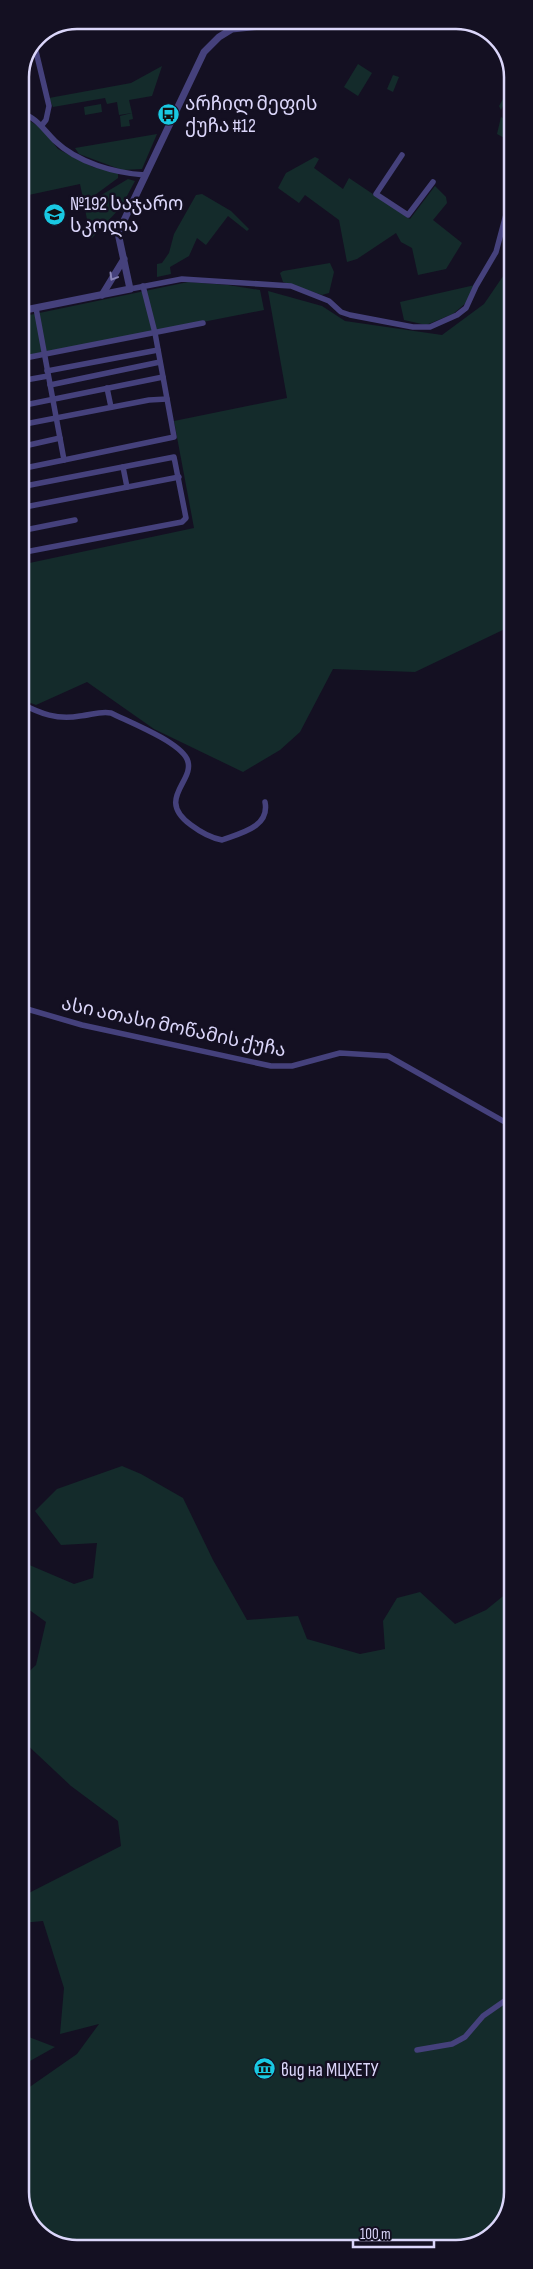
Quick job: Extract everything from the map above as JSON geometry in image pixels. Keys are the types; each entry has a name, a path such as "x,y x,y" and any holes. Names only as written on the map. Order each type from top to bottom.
{"street":[{"path":"130,289 118,234 204,52 219,37 232,30 240,29"},
{"path":"36,52 49,106 46,120 42,125"},
{"path":"29,117 42,125 56,142 90,162 128,174 145,175"},
{"path":"402,155 376,194 408,215 433,182"},
{"path":"29,310 182,278 291,286 329,301 340,313 413,327 430,327 457,315 466,308 476,286 496,252 504,227"},
{"path":"102,294 124,259"},
{"path":"29,467 174,436 155,333 143,286"},
{"path":"36,308 64,460"},
{"path":"29,357 203,323"},
{"path":"29,379 158,350"},
{"path":"50,385 160,362"},
{"path":"29,404 163,376"},
{"path":"107,388 111,407"},
{"path":"29,423 167,398"},
{"path":"29,445 60,438"},
{"path":"29,485 174,457 186,518 182,522 29,551"},
{"path":"123,467 127,487"},
{"path":"29,506 178,477"},
{"path":"29,529 74,520"},
{"path":"29,708 42,715 57,718 76,717 101,712 111,713 174,746 186,759 187,765 176,800 178,813 194,827 216,839 222,840 257,826 267,810 265,802"},
{"name":"ასი ათასი მოწამის ქუჩა","path":"29,1010 82,1025 270,1066 292,1066 340,1053 388,1056 504,1121"},
{"path":"418,2050 452,2044 465,2038 482,2016 504,2001"}],"green space":[{"path":"358,64 372,73 358,96 344,87"},
{"path":"162,66 152,96 129,100 132,113 119,115 117,102 107,104 105,98 53,107 49,98 131,83"},
{"path":"393,75 399,77 393,92 387,89"},
{"path":"504,97 504,104 501,110 499,106"},
{"path":"101,104 102,112 85,115 84,107"},
{"path":"132,113 133,119 129,120 130,126 121,127 120,116"},
{"path":"501,117 504,119 504,138 497,134"},
{"path":"29,120 42,129 58,149 93,167 118,173 118,178 84,203 80,184 29,195"},
{"path":"157,134 142,169 122,170 79,154 75,148"},
{"path":"315,157 319,159 314,168 343,189 349,178 410,219 435,186 446,197 447,203 433,220 462,243 446,269 418,275 412,248 401,242 396,233 357,259 347,262 339,220 305,195 299,203 278,188 286,173"},
{"path":"128,179 135,181 121,207 92,238 85,237 88,225 85,209 103,194"},
{"path":"202,194 231,211 249,229 247,231 228,216 206,245 197,238 189,256 170,267 171,274 157,277 157,264 162,263 169,253 174,234 196,195"},
{"path":"330,263 334,272 329,293 322,295 283,282 280,273 283,271"},
{"path":"504,275 504,629 415,672 333,669 300,732 280,750 243,772 154,729 87,682 36,705 29,702 29,563 194,528 174,421 287,398 268,291 322,306 345,321 442,335 484,304"},
{"path":"188,282 260,290 264,310 29,356 29,315"},
{"path":"475,285 467,302 453,314 426,325 404,320 400,302"},
{"path":"122,1466 141,1474 183,1498 213,1560 247,1620 298,1616 307,1639 360,1654 385,1649 383,1621 397,1598 420,1592 455,1624 486,1610 504,1595 504,2193 501,2211 496,2219 486,2230 475,2237 457,2240 73,2240 58,2237 50,2232 41,2224 32,2211 29,2193 29,2087 77,2054 99,2024 60,2034 64,1988 43,1921 29,1922 29,1893 121,1846 118,1821 71,1786 29,1747 29,1672 36,1665 46,1622 29,1610 29,1565 74,1584 93,1578 97,1543 61,1545 35,1511 57,1489"},
{"path":"29,2037 55,2047 29,2062"}],"place":[{"name":"არჩილ მეფის ქუჩა #12","path":"169,114"},
{"name":"№192 საჯარო სკოლა","path":"54,214"},
{"name":"вид на МЦХЕТУ","path":"265,2069"}]}
